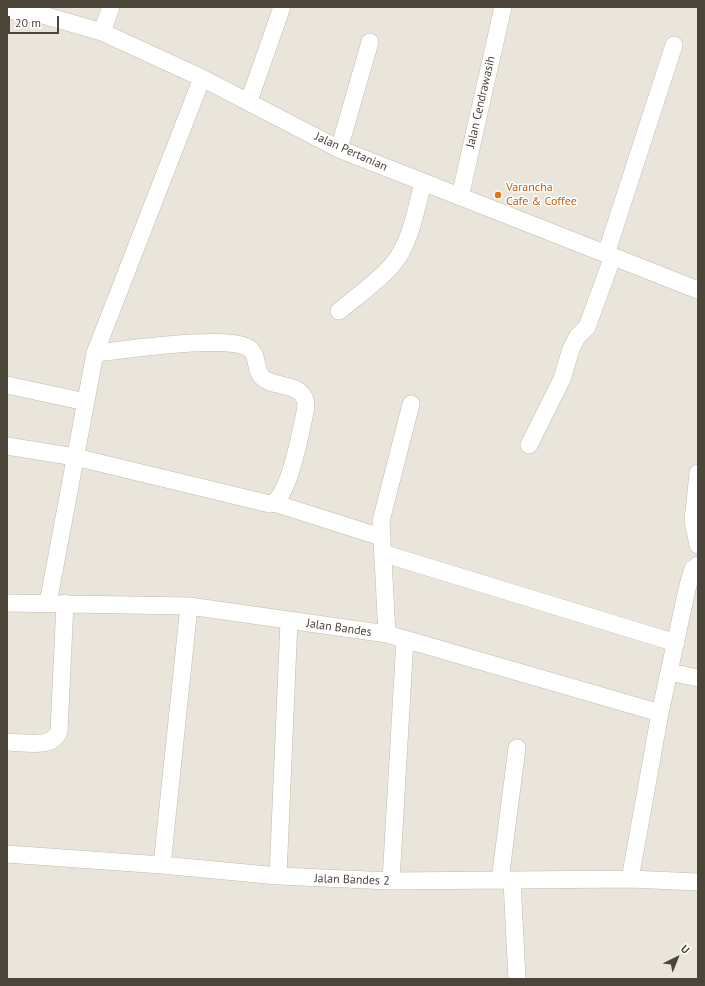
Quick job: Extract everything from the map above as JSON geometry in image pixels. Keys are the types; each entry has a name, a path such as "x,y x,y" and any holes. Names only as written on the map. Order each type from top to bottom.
{"street":[{"path":"102,32 111,7"},
{"path":"249,101 282,7"},
{"name":"Jalan Cendrawasih","path":"460,197 503,7"},
{"name":"Jalan Pertanian","path":"7,10 45,11 102,32 249,101 339,149 698,290"},
{"path":"339,149 370,42"},
{"path":"529,445 562,379 571,349 578,337 587,327 674,45"},
{"path":"48,602 95,353 202,78"},
{"path":"339,311 377,280 393,263 403,247 412,223 423,183"},
{"path":"95,353 218,342 242,345 249,348 256,358 257,370 262,378 272,383 294,388 301,392 306,400 306,407 286,487 279,499 274,503"},
{"path":"7,385 86,402"},
{"path":"387,634 381,521 410,404"},
{"path":"7,446 75,457 274,503 382,545 676,643"},
{"path":"698,473 693,522 698,545"},
{"path":"630,879 660,713 690,577 693,569 698,565"},
{"name":"Jalan Bandes","path":"7,603 48,602 189,606 387,634 517,673 660,713"},
{"path":"7,742 48,743 55,739 59,731 65,603"},
{"path":"162,864 189,606"},
{"path":"278,876 289,621"},
{"path":"392,881 405,639"},
{"path":"669,672 698,678"},
{"path":"517,748 506,880 517,979"},
{"name":"Jalan Bandes 2","path":"7,854 162,864 278,876 392,881 630,879 698,882"}],"shaded area":[{"path":"7,7 698,7 698,979 7,979"}],"place":[{"name":"Varancha Cafe & Coffee","path":"498,195"}]}
